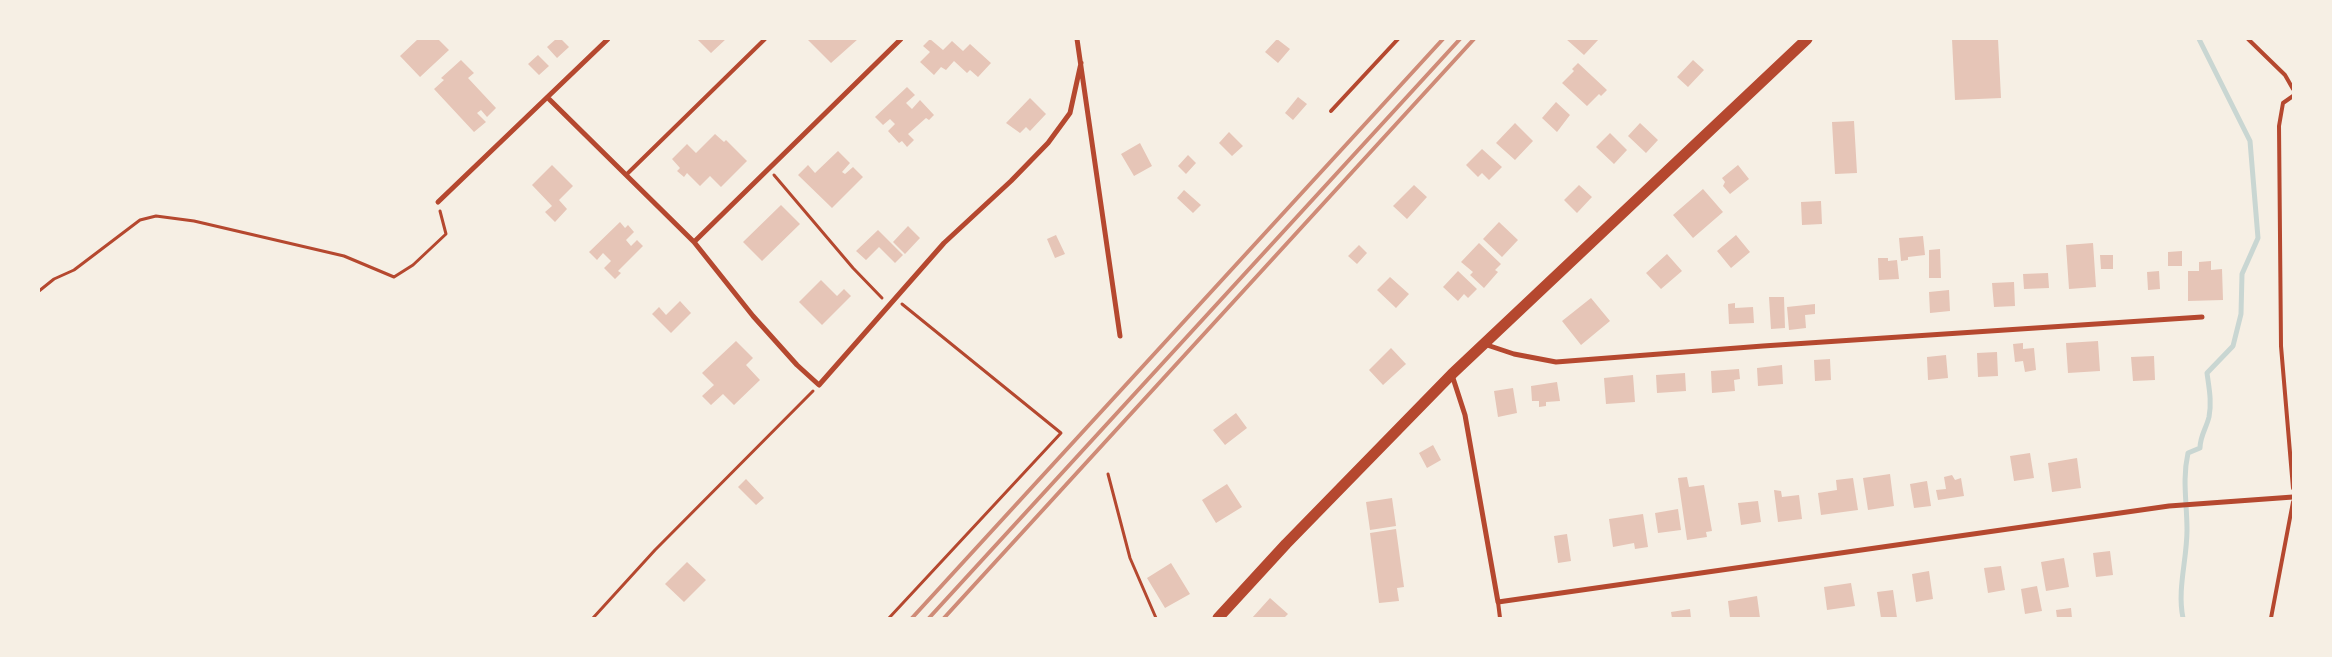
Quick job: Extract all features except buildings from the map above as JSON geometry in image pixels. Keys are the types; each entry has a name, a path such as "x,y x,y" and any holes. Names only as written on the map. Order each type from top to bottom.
{"main road":[{"path":"1218,618 1286,544 1452,374 1807,39"}],"street":[{"path":"438,202 608,39"},
{"path":"694,242 901,39"},
{"path":"1077,39 1120,336"},
{"path":"548,98 694,242 753,316 797,365 819,386 944,243 1011,181 1048,143 1070,112 1081,63"},
{"path":"1483,344 1514,354 1556,362 1764,346 2202,317"},
{"path":"1452,374 1465,415 1498,602 2174,506 2293,497"}],"lane":[{"path":"627,174 765,39"},
{"path":"1331,111 1398,39"},
{"path":"2248,39 2284,75 2293,89"},
{"path":"2293,96 2283,103 2279,126 2281,346 2293,488"},
{"path":"2272,618 2293,502"},
{"path":"1498,602 1500,618"}],"path":[{"path":"769,169 853,268 890,305"},
{"path":"39,291 54,279 74,270 140,220 156,216 194,222 344,256 394,277 413,265 446,234 438,202"},
{"path":"889,618 1061,433 895,299"},
{"path":"593,618 655,550 819,386"},
{"path":"1108,474 1130,558 1156,618"}],"waterway":[{"path":"2183,618 2181,596 2187,541 2186,463 2188,453 2200,448 2208,421 2210,395 2207,373 2233,346 2241,314 2242,274 2258,238 2250,141 2199,39"}],"railway":[{"path":"912,618 1443,39"},
{"path":"929,618 1460,39"},
{"path":"944,618 1474,39"}]}
